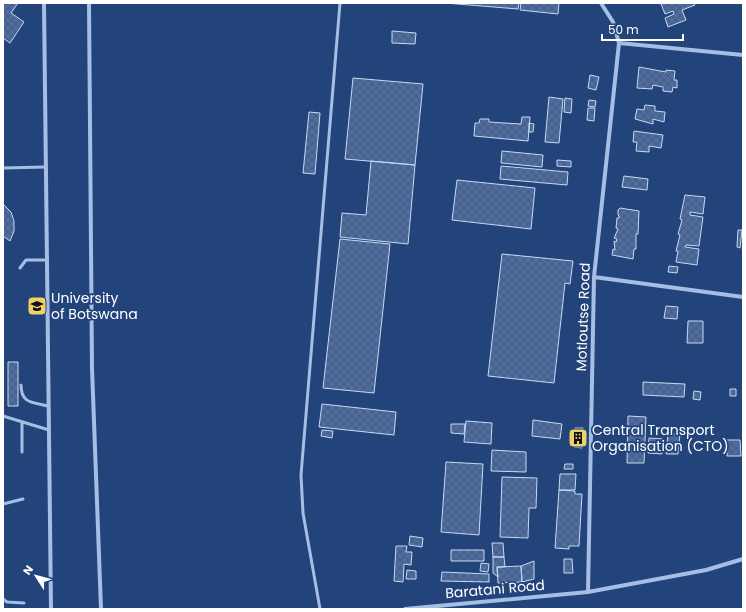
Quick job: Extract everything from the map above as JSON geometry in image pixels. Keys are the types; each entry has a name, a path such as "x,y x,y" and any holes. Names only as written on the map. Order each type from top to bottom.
{"street":[{"path":"44,3 51,609"},
{"path":"89,3 92,368 101,609"},
{"path":"601,3 613,22 619,43 743,55"},
{"name":"Motloutse Road","path":"588,592 594,277 619,43"},
{"path":"594,277 743,297"},
{"name":"Baratani Road","path":"405,609 588,592 706,570 743,559"}],"lane":[{"path":"320,609 303,514 301,475 340,3"},
{"path":"3,168 45,167"},
{"path":"20,268 26,260 47,260"},
{"path":"21,385 21,393 28,401 48,406"},
{"path":"3,416 49,430"},
{"path":"22,422 22,452"},
{"path":"3,504 23,499"},
{"path":"3,598 7,602 24,603"}],"building":[{"path":"3,3 18,3 11,13 24,22 10,43 3,38"},
{"path":"445,3 519,3 518,9"},
{"path":"521,3 559,3 558,14 520,10"},
{"path":"694,3 695,5 682,10 686,20 668,27 665,18 674,14 673,11 665,14 661,4"},
{"path":"392,31 416,33 415,44 392,43"},
{"path":"639,67 666,72 666,70 675,71 674,80 677,80 677,88 673,87 672,92 663,91 663,87 653,85 652,89 637,88"},
{"path":"590,75 599,77 596,90 588,88"},
{"path":"353,78 423,84 415,165 345,159"},
{"path":"549,97 563,99 559,143 545,142"},
{"path":"565,98 572,99 571,113 564,112"},
{"path":"589,100 596,101 595,107 588,106"},
{"path":"645,105 655,106 655,111 665,112 664,122 653,119 653,124 635,119 637,109 644,110"},
{"path":"588,108 595,108 594,121 587,120"},
{"path":"309,112 320,113 315,174 303,173"},
{"path":"522,117 530,117 528,141 474,136 475,123 479,123 480,119 489,119 489,122 521,124"},
{"path":"529,123 534,124 533,132 529,132"},
{"path":"634,131 663,135 661,148 649,146 649,152 636,151 637,142 633,142"},
{"path":"502,151 543,155 542,167 501,163"},
{"path":"557,160 571,161 571,167 557,166"},
{"path":"371,161 415,165 408,244 340,237 342,213 366,215"},
{"path":"501,166 568,172 567,185 500,179"},
{"path":"624,176 648,179 647,190 622,187"},
{"path":"457,180 535,188 531,229 452,220"},
{"path":"685,195 705,197 703,214 690,212 690,215 703,217 699,246 686,245 685,247 699,249 697,265 676,262 678,251 676,251 680,235 678,234 682,220 680,219"},
{"path":"3,204 11,212 14,221 14,231 10,241 3,236"},
{"path":"620,208 639,211 638,234 636,234 636,249 634,249 633,259 612,255 613,249 615,250 614,241 616,242 617,239 614,238 618,229 616,228 617,218 619,218 618,210"},
{"path":"738,230 742,230 740,248 737,247"},
{"path":"340,239 390,244 374,393 323,388"},
{"path":"502,254 573,261 570,284 565,283 554,383 488,376"},
{"path":"669,266 678,267 677,273 668,272"},
{"path":"666,306 678,307 677,319 664,318"},
{"path":"688,321 703,321 703,343 687,343"},
{"path":"8,362 18,362 18,406 8,406"},
{"path":"643,382 685,384 684,397 643,395"},
{"path":"730,389 736,389 736,396 730,396"},
{"path":"694,391 701,392 700,400 693,399"},
{"path":"322,404 396,412 394,435 319,427"},
{"path":"628,416 646,417 644,463 627,463"},
{"path":"533,420 562,424 560,439 532,436"},
{"path":"466,421 492,423 491,444 464,442"},
{"path":"451,424 465,424 464,434 451,433"},
{"name":"Central Transport Organisation (CTO)","path":"575,428 583,428 582,448 574,447"},
{"path":"322,430 333,431 332,438 321,436"},
{"path":"668,434 680,434 678,454 666,454"},
{"path":"649,438 663,439 662,454 648,453"},
{"path":"727,440 740,440 741,456 727,456"},
{"path":"492,450 526,452 526,472 491,471"},
{"path":"446,462 483,464 479,535 441,532"},
{"path":"565,464 573,464 573,469 564,469"},
{"path":"560,474 576,474 575,490 559,490"},
{"path":"502,477 537,478 536,508 529,508 528,538 500,537"},
{"path":"559,490 575,491 575,494 582,494 579,546 569,546 569,549 555,548"},
{"path":"410,536 423,538 422,547 409,545"},
{"path":"492,543 503,543 504,557 493,557"},
{"path":"396,546 407,546 406,552 412,552 411,565 404,564 403,582 394,581"},
{"path":"451,550 484,550 484,561 451,561"},
{"path":"493,557 504,557 505,567 497,567 498,577 493,573"},
{"path":"564,559 572,559 573,573 564,573"},
{"path":"534,561 534,579 522,582 521,566"},
{"path":"481,563 489,564 488,572 480,571"},
{"path":"521,566 522,582 498,583 497,567"},
{"path":"407,570 416,571 416,579 406,579"},
{"path":"442,572 489,574 489,582 441,581"}],"place":[{"name":"University of Botswana","path":"37,306"},
{"name":"Central Transport Organisation (CTO)","path":"578,438"}]}
